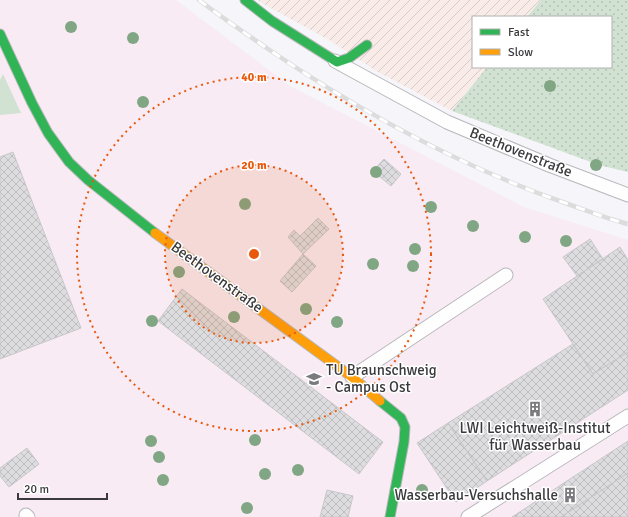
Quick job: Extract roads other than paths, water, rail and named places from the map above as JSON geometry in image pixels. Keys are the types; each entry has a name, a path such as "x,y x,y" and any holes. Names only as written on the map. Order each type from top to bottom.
{"street":[{"name":"Beethovenstraße","path":"245,0 272,21 332,59"},
{"name":"Beethovenstraße","path":"0,34 32,103 48,133 69,162 88,180 153,231 352,377 401,418 405,427 404,442 390,517"},
{"path":"332,59 337,62 342,62 367,45"}],"lane":[{"name":"Beethovenstraße","path":"332,59 447,122 549,165 628,195"},
{"path":"352,377 506,275"},
{"path":"468,517 628,416"}],"railway":[{"path":"199,0 268,49 339,95 413,136 489,173 528,189 598,215 628,224"}],"place":[{"name":"TU Braunschweig - Campus Ost","path":"314,379"},
{"name":"LWI Leichtweiß-Institut für Wasserbau","path":"535,409"},
{"name":"Wasserbau-Versuchshalle","path":"570,495"}]}
